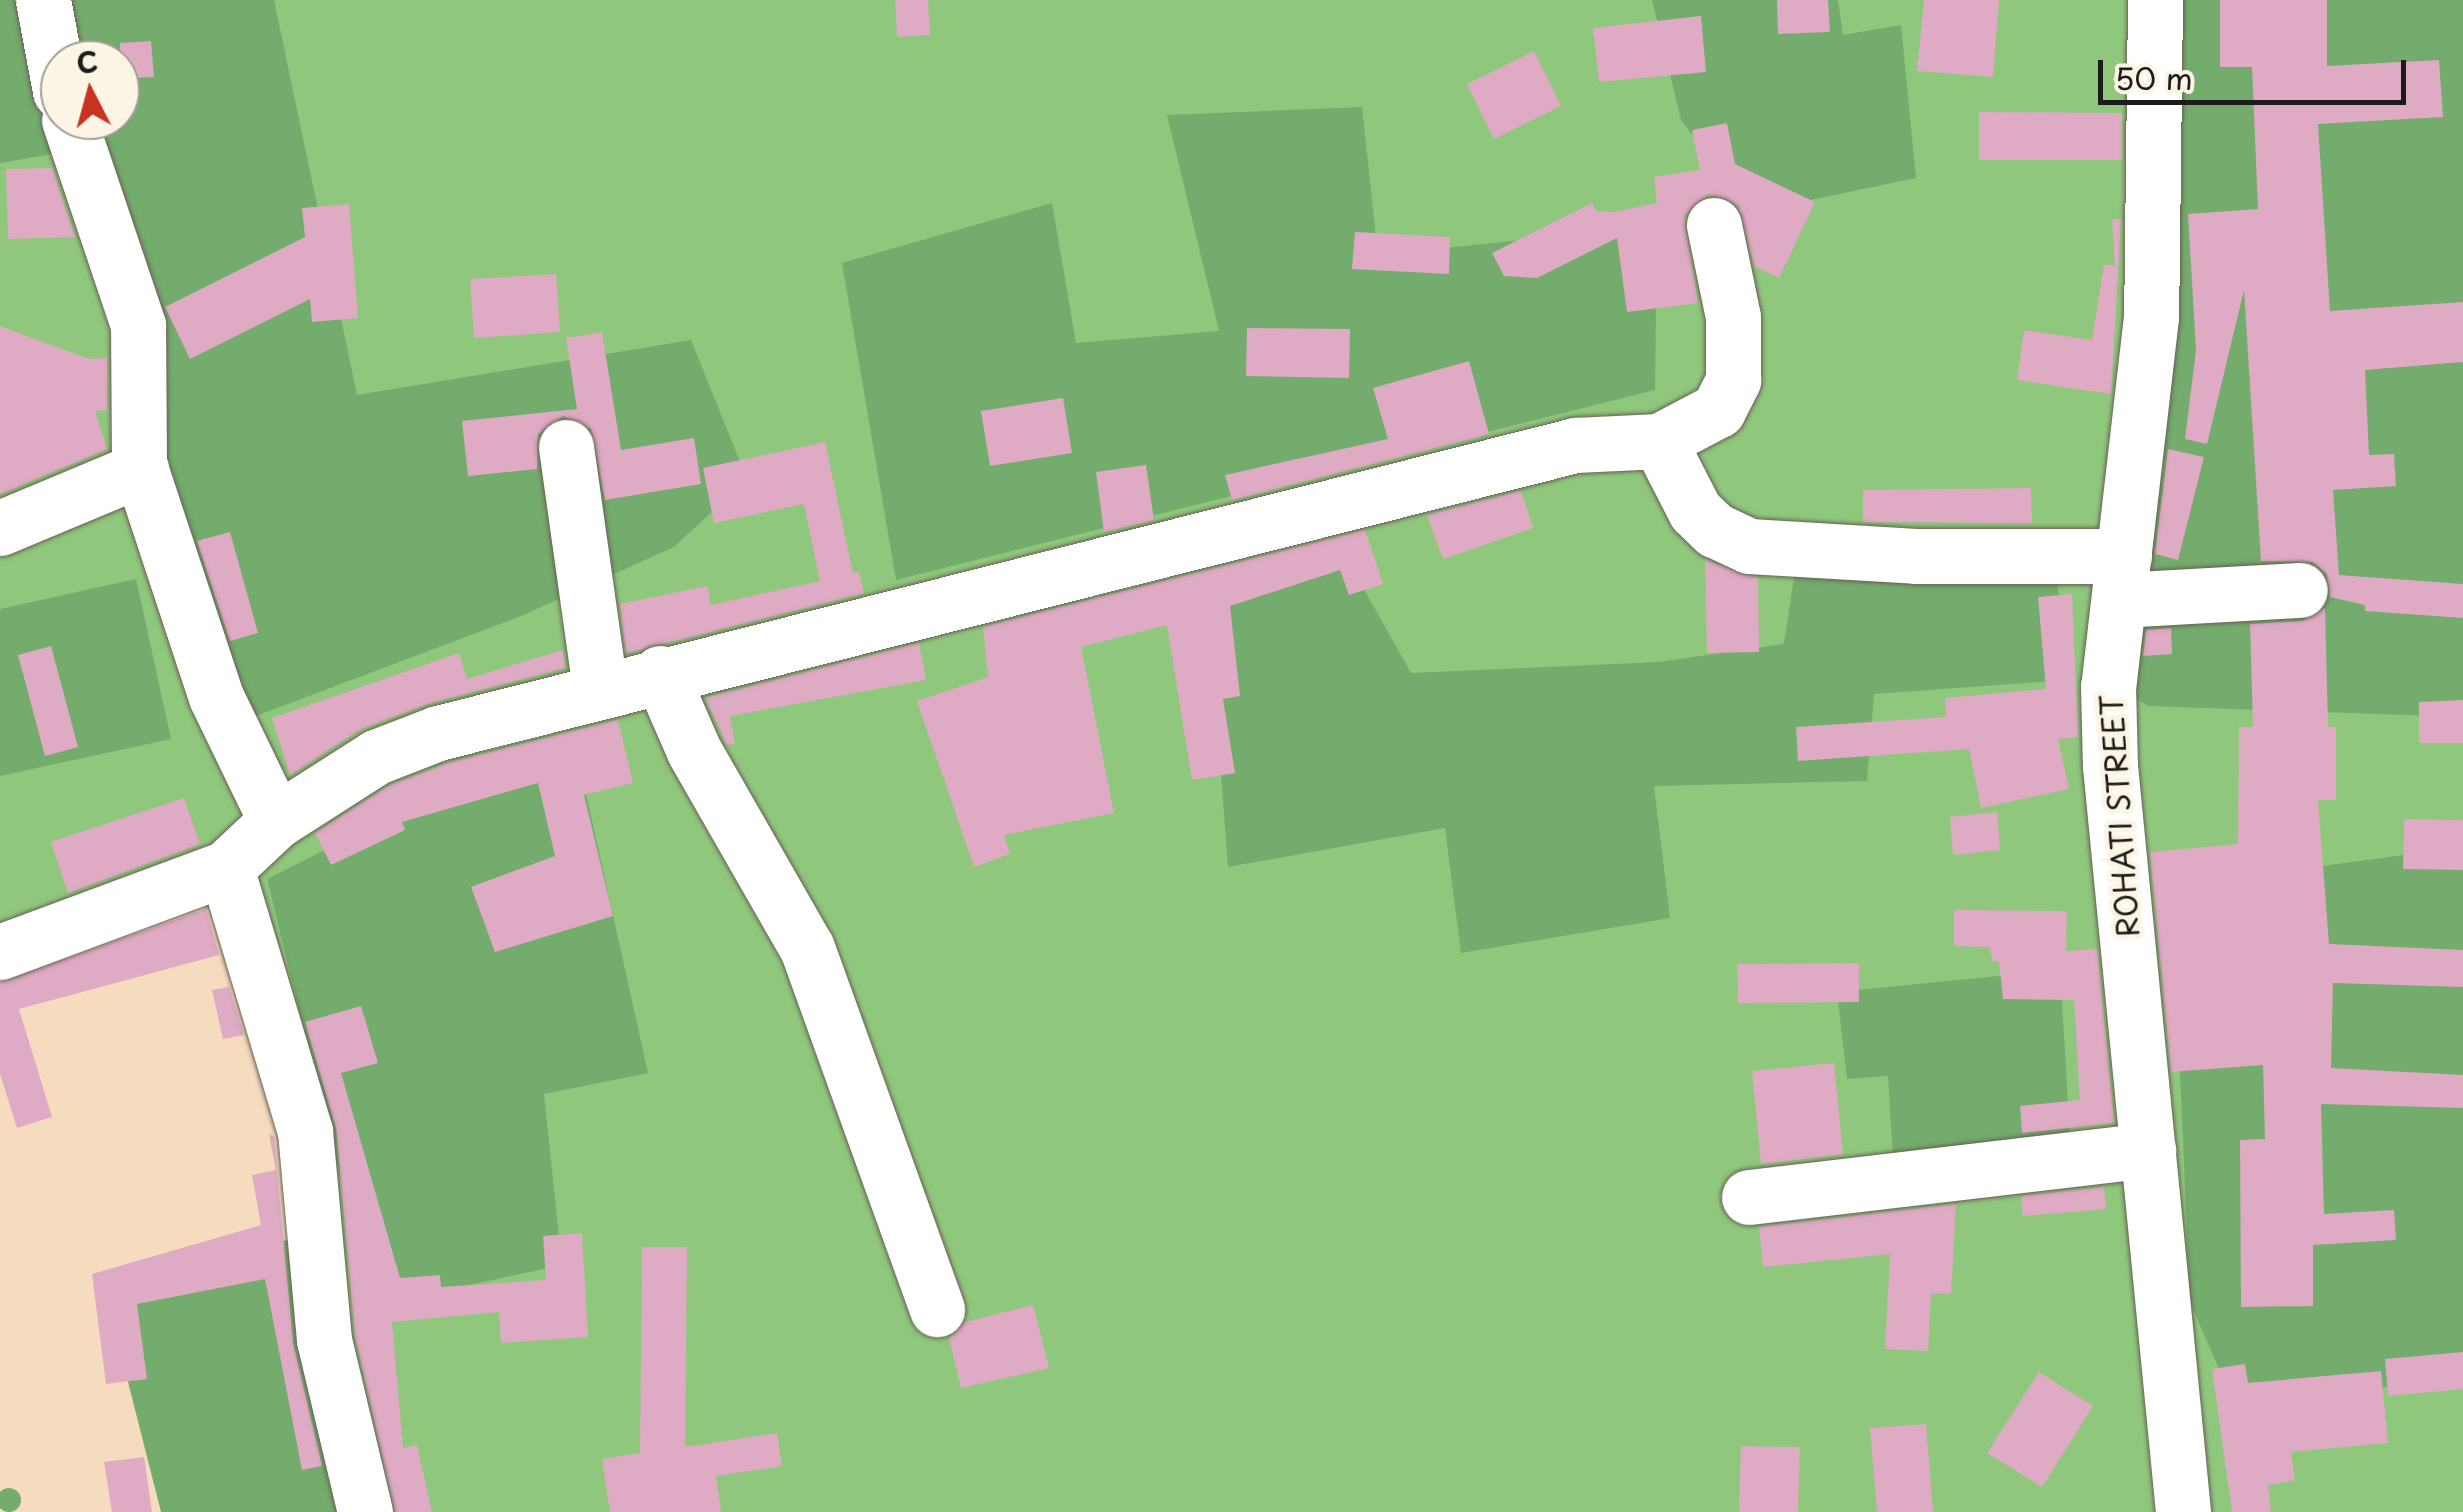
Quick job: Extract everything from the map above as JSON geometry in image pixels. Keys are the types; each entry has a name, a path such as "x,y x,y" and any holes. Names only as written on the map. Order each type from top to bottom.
{"street":[{"path":"43,0 51,40"},
{"name":"ROHATI STREET","path":"2155,0 2151,317 2108,686 2110,766 2183,1512"},
{"path":"76,140 138,325 141,469 216,697 276,822"},
{"path":"0,952 226,868 276,822 376,757 660,673 919,616 1556,450 1659,441 1718,410 1734,380 1733,317 1714,225"},
{"path":"1659,441 1695,511 1715,530 1749,546 1916,556 2122,578 2300,590"},
{"path":"566,447 600,690"},
{"path":"0,528 141,469"},
{"path":"660,673 694,752 807,948 937,1310"},
{"path":"226,868 305,1131 324,1340 365,1512"},
{"path":"1750,1197 2148,1150"}],"green space":[{"path":"0,0 35,0 45,40 40,40 40,140 71,140 251,839 0,943"},
{"path":"0,0 21,0 40,67 40,140 61,140 64,152 0,163"},
{"path":"40,0 2463,0 2463,1512 356,1512 228,857 259,841 124,140 140,140 140,40 93,40"},
{"path":"61,0 274,0 357,395 691,340 747,479 674,547 521,616 243,721 163,509 83,140 140,140 140,40 64,40"},
{"path":"1652,0 1838,0 1843,35 1901,25 1916,178 1777,207 1719,170 1681,120"},
{"path":"2147,0 2463,0 2463,717 2148,706 2100,676"},
{"path":"1362,107 1378,255 1657,226 1655,390 896,580 842,263 1052,203 1076,343 1219,331 1167,115"},
{"path":"1338,543 1411,673 1659,662 1784,644 1796,564 2056,571 2068,680 1874,694 1867,781 1654,786 1670,918 1461,953 1445,828 1228,867 1206,576"},
{"path":"136,579 171,739 0,776 0,609"},
{"path":"573,735 648,1073 544,1094 562,1265 372,1306 267,879 490,767"},
{"path":"2463,847 2463,1377 2333,1394 2228,1390 2190,1302 2179,1051 2293,870"},
{"path":"2060,970 2070,1133 1893,1157 1888,1076 1847,1079 1837,992"},
{"path":"290,1239 338,1512 161,1512 106,1295"},
{"path":"9,1488 21,1500 9,1512 -3,1500"}],"building":[{"path":"895,0 928,0 930,35 897,37"},
{"path":"1777,0 1828,0 1830,32 1778,34"},
{"path":"1924,0 1999,0 1993,77 1917,71"},
{"path":"2220,0 2327,0 2327,66 2439,60 2443,117 2318,124 2330,311 2463,302 2463,362 2365,370 2369,455 2394,454 2396,486 2333,490 2339,575 2463,584 2463,618 2365,611 2365,605 2330,597 2327,574 2313,562 2261,561 2244,290 2207,444 2185,439 2196,350 2188,214 2258,209 2252,67 2220,67"},
{"path":"1701,16 1706,72 1599,82 1593,28"},
{"path":"151,41 154,77 140,78 140,42"},
{"path":"1534,51 1561,106 1494,139 1467,84"},
{"path":"1979,112 2122,113 2122,160 1979,160"},
{"path":"1727,123 1735,164 1815,202 1779,278 1754,266 1738,205 1709,194 1684,216 1698,303 1627,312 1617,238 1537,278 1504,276 1492,253 1592,203 1596,211 1614,212 1657,203 1654,177 1700,170 1692,130"},
{"path":"52,168 75,237 8,239 6,169"},
{"path":"349,204 358,318 312,322 310,299 190,359 165,307 305,237 302,208"},
{"path":"2112,219 2121,219 2111,394 2017,380 2024,330 2092,340 2104,264 2115,266"},
{"path":"1355,232 1450,237 1449,274 1352,269"},
{"path":"556,274 560,332 474,338 470,279"},
{"path":"0,326 89,359 107,358 107,410 95,411 107,449 0,494"},
{"path":"1247,328 1350,329 1349,378 1246,376"},
{"path":"602,332 621,450 694,438 701,484 605,500 591,429 563,416 538,434 537,469 468,476 462,421 577,409 566,338"},
{"path":"1469,361 1489,434 1232,500 1225,475 1388,439 1373,388"},
{"path":"1063,398 1072,453 990,466 981,411"},
{"path":"825,442 853,573 859,572 864,593 626,653 620,604 707,586 711,605 820,581 804,504 714,523 703,468"},
{"path":"2168,449 2204,457 2178,560 2155,554"},
{"path":"1146,465 1154,520 1104,532 1096,472"},
{"path":"2031,488 2032,523 1863,522 1863,490"},
{"path":"1521,491 1533,528 1443,559 1427,515"},
{"path":"1365,530 1383,584 1349,595 1340,570 1230,606 1240,696 1223,699 1235,773 1192,780 1167,625 1081,647 1114,813 1004,835 1010,854 974,867 917,701 988,677 983,627"},
{"path":"230,532 258,633 230,641 197,541"},
{"path":"1705,560 1758,578 1759,652 1707,653"},
{"path":"2072,594 2078,737 2058,739 2069,789 1981,808 1969,749 1798,761 1796,727 1946,717 1945,698 2046,689 2038,597"},
{"path":"2325,608 2328,727 2336,727 2336,800 2318,800 2329,944 2463,950 2463,987 2333,983 2331,1068 2463,1075 2463,1108 2321,1104 2324,1214 2394,1210 2396,1240 2313,1245 2313,1306 2241,1307 2240,1140 2265,1139 2263,1065 2171,1072 2150,852 2238,844 2239,727 2253,727 2250,624 2303,621"},
{"path":"2171,628 2172,654 2143,656 2146,630"},
{"path":"919,643 926,680 730,716 735,744 727,745 705,698"},
{"path":"51,646 78,747 45,756 18,655"},
{"path":"563,650 565,668 427,704 359,730 290,775 272,718 459,653 467,679"},
{"path":"2463,700 2463,743 2419,743 2419,702"},
{"path":"618,720 633,783 584,795 613,916 495,952 471,887 555,856 538,783 402,822 405,830 331,865 315,833 390,785 448,763"},
{"path":"184,798 200,844 68,893 51,842"},
{"path":"1997,812 2000,850 1953,855 1950,817"},
{"path":"2404,819 2463,820 2463,870 2403,869"},
{"path":"206,909 219,955 19,1009 52,1117 17,1128 0,1074 0,982"},
{"path":"1954,910 2067,911 2066,951 2097,949 2114,1123 2022,1133 2020,1106 2080,1100 2074,1000 2003,999 1999,961 1992,961 1990,947 1954,946"},
{"path":"1859,963 1859,1002 1738,1003 1737,964"},
{"path":"229,987 244,1035 223,1039 212,990"},
{"path":"361,1006 378,1063 341,1073 400,1278 440,1275 441,1287 546,1280 543,1236 582,1233 588,1337 501,1343 499,1312 392,1322 403,1448 417,1445 432,1512 395,1512 355,1335 336,1128 305,1022"},
{"path":"1834,1063 1843,1154 1761,1164 1752,1071"},
{"path":"269,1134 274,1137 293,1343 322,1466 302,1470 265,1279 137,1304 147,1379 106,1384 92,1274 261,1225 252,1175 276,1170"},
{"path":"2104,1187 2106,1209 2023,1216 2021,1196"},
{"path":"1956,1204 1951,1294 1931,1293 1928,1351 1885,1349 1890,1254 1763,1267 1759,1227"},
{"path":"642,1247 687,1247 685,1447 777,1433 782,1466 716,1476 721,1512 610,1512 602,1459 640,1453"},
{"path":"1033,1305 1049,1368 961,1388 949,1338 965,1322"},
{"path":"2463,1352 2463,1389 2388,1396 2385,1359"},
{"path":"2245,1364 2248,1383 2381,1371 2388,1443 2291,1452 2295,1480 2268,1485 2271,1512 2232,1512 2212,1369"},
{"path":"2039,1372 2093,1406 2042,1487 1987,1453"},
{"path":"1926,1424 1933,1512 1877,1512 1870,1428"},
{"path":"1741,1446 1800,1447 1798,1512 1739,1512"},
{"path":"144,1457 152,1512 112,1512 104,1462"}]}
